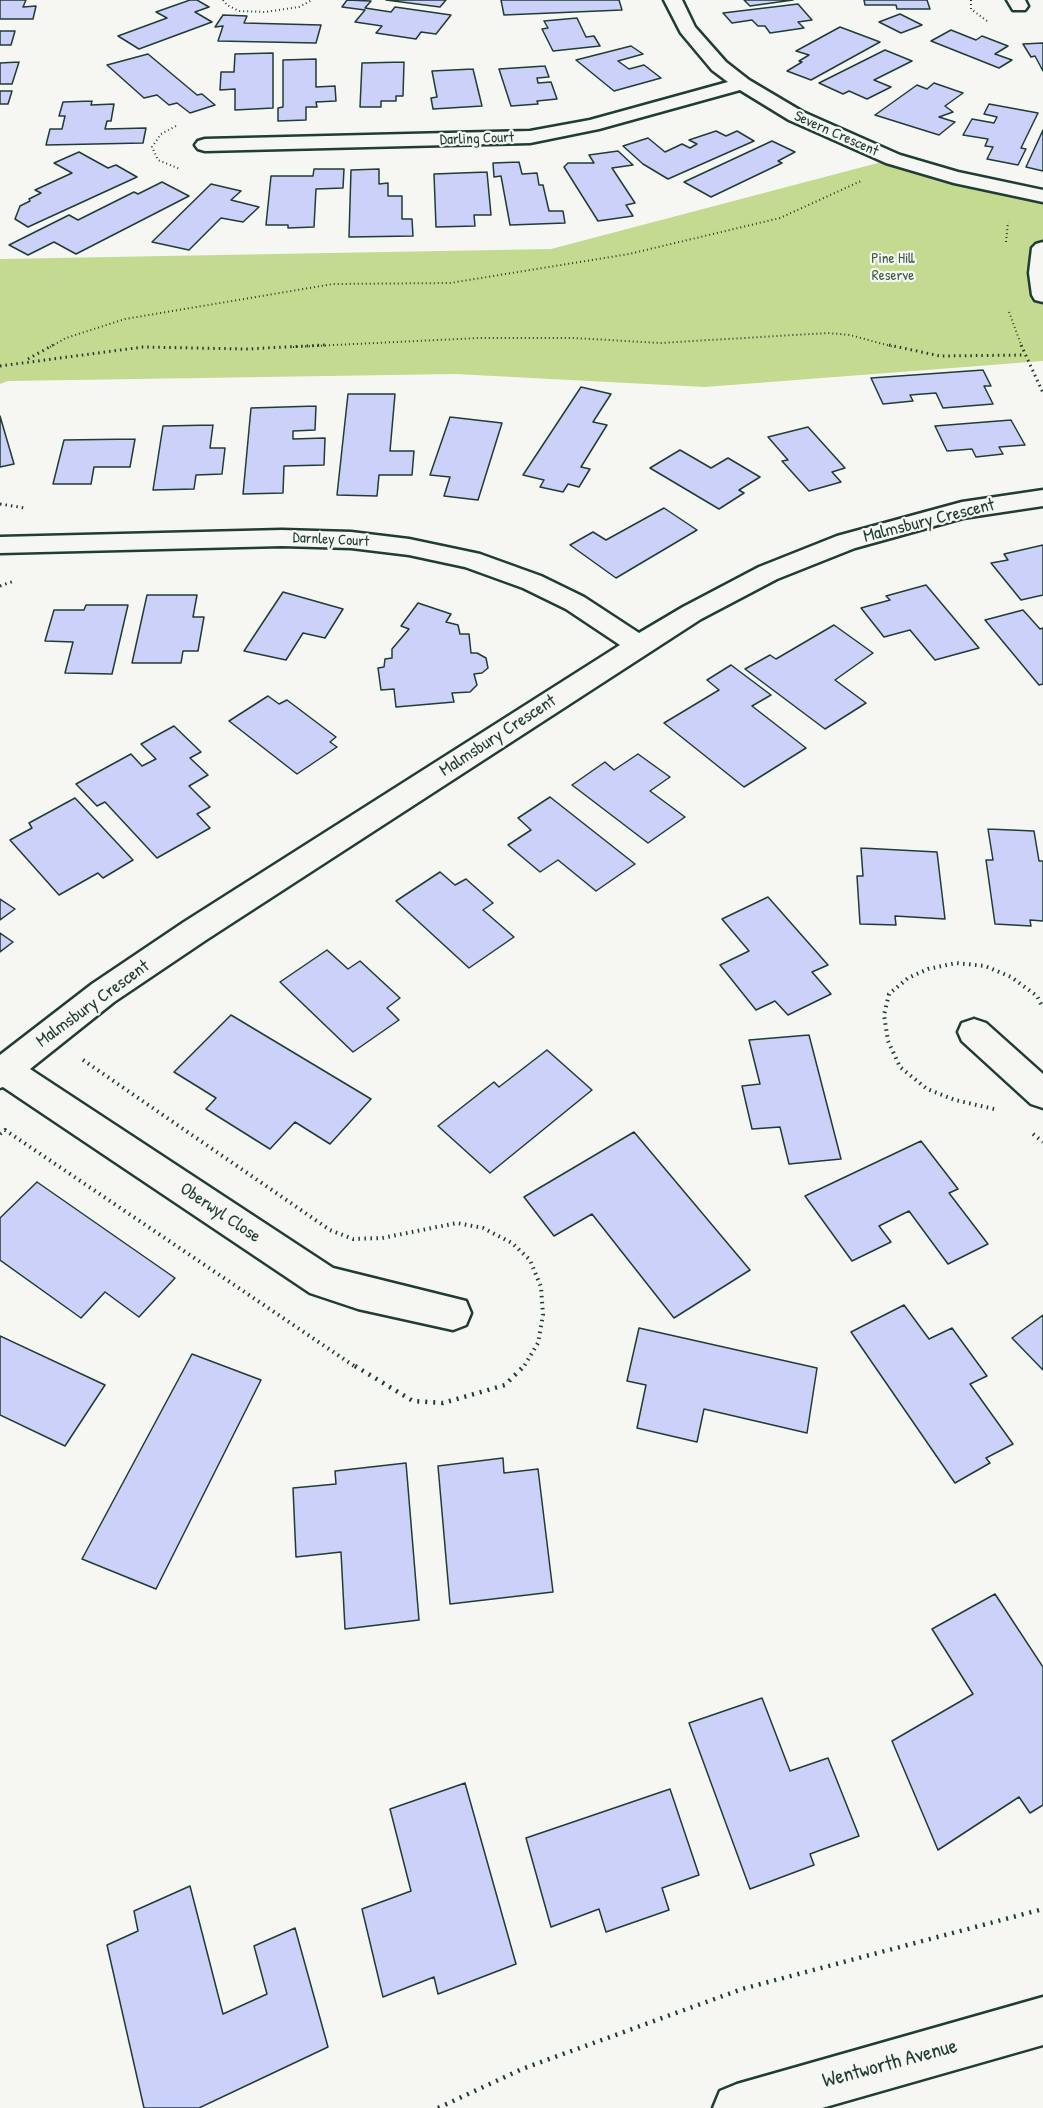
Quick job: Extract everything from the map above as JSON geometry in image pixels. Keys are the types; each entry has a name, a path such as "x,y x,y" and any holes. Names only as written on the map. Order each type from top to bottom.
{"street":[{"name":"Severn Crescent","path":"673,0 687,29 701,47 742,84 817,127 893,159 954,177 1043,196"},
{"name":"Darling Court","path":"205,145 530,137 592,125 742,84"},
{"path":"1043,248 1040,273 1043,295"},
{"name":"Malmsbury Crescent","path":"2,1072 103,993 639,645 692,613 768,573 846,542 962,510 1043,498"},
{"name":"Darnley Court","path":"0,545 282,538 351,540 409,547 471,560 532,582 575,603 639,645"},
{"path":"974,1032 1043,1095"},
{"name":"Oberwyl Close","path":"2,1072 323,1281 358,1292 453,1313"},
{"name":"Wentworth Avenue","path":"737,2108 1043,2021"}],"path":[{"path":"223,0 227,6 239,10 265,12 291,9 312,0"},
{"path":"25,361 66,338 125,319 333,284 450,283 629,254 780,218 869,177"},
{"path":"0,366 143,347 246,350 479,338 574,338 660,343 828,333 850,335 918,353 940,356 1025,355"},
{"path":"0,586 20,578"},
{"path":"82,1061 90,1054"},
{"path":"0,1134 5,1130"},
{"path":"438,2108 522,2069 741,1989 1043,1910"}],"green space":[{"name":"Pine Hill Reserve","path":"893,159 1043,196 1043,361 705,387 455,374 8,381 0,384 0,259 551,249"}],"building":[{"path":"0,0 26,0 23,7 36,6 33,19 0,19"},
{"path":"190,0 197,0 209,7 195,12 212,22 139,49 118,36 167,18 156,12"},
{"path":"347,0 371,1 365,8 391,12 395,7 451,15 436,34 421,32 416,39 376,33 382,26 355,22 365,10 342,7"},
{"path":"386,0 446,0 440,7"},
{"path":"501,0 619,0 622,10 504,15"},
{"path":"744,0 793,0 750,6"},
{"path":"864,0 927,0 930,9 897,9 896,5 865,5"},
{"path":"798,4 812,20 798,22 804,28 770,33 765,26 758,26 752,20 732,23 723,13"},
{"path":"900,14 922,25 901,33 879,22"},
{"path":"223,15 247,16 244,23 321,25 316,43 218,41 223,26 215,27"},
{"path":"577,18 586,37 594,36 600,46 553,51 542,29 548,28 544,21"},
{"path":"840,27 880,42 811,80 787,71 809,55 796,51"},
{"path":"951,30 976,40 982,36 1008,46 995,54 1012,60 999,68 931,41"},
{"path":"0,31 15,31 11,45 0,45"},
{"path":"1043,43 1043,71 1035,56 1031,57 1023,44"},
{"path":"631,46 643,54 618,61 629,69 644,65 661,78 614,91 576,60"},
{"path":"885,50 912,61 874,80 891,87 867,99 849,91 843,94 819,83"},
{"path":"273,53 273,108 235,110 235,89 220,90 221,72 234,72 235,54"},
{"path":"148,54 197,95 202,94 215,105 190,113 177,103 169,105 157,95 144,98 107,65"},
{"path":"316,59 316,87 335,86 336,101 316,102 317,107 306,107 306,120 278,121 278,108 283,107 283,60"},
{"path":"19,62 12,84 0,84 0,63"},
{"path":"404,62 403,96 396,96 396,101 381,101 381,107 360,107 362,63"},
{"path":"545,66 549,77 537,78 538,83 551,82 557,99 537,101 538,104 511,106 499,69"},
{"path":"473,69 482,106 433,109 431,98 437,97 432,71"},
{"path":"934,83 963,93 945,106 953,112 939,117 955,122 939,135 875,115 917,85 927,89"},
{"path":"0,91 12,91 8,104 0,104"},
{"path":"92,101 91,105 114,104 111,121 107,121 105,129 146,128 143,143 46,145 50,129 62,129 65,116 59,116 63,102"},
{"path":"989,104 1038,113 1021,148 1026,149 1018,165 987,159 993,147 985,146 988,139 963,135 972,119 994,123 997,117 984,114"},
{"path":"1043,130 1043,171 1026,167"},
{"path":"716,131 726,136 737,131 754,141 668,179 643,164 623,146 648,138 665,152 682,144 690,148 697,144 689,140"},
{"path":"772,141 795,152 778,161 782,163 711,197 684,182"},
{"path":"618,151 633,165 612,168 635,203 626,205 633,216 598,221 564,167 568,163 594,163 589,155"},
{"path":"79,152 108,168 116,165 137,177 28,227 15,219 20,206 41,193 35,190 72,173 54,163"},
{"path":"519,162 522,174 537,173 539,185 543,185 549,211 563,211 565,223 510,225 501,176 494,177 493,163"},
{"path":"314,169 344,169 343,188 316,189 314,227 288,228 288,225 266,225 271,176 313,176"},
{"path":"379,169 379,184 388,183 388,196 402,196 402,219 412,219 413,236 349,237 351,170"},
{"path":"487,172 491,215 474,215 475,226 436,227 434,174"},
{"path":"162,182 189,196 76,254 54,242 28,255 9,245 69,215 78,220 134,192 138,194"},
{"path":"211,184 241,191 231,200 259,207 243,222 221,218 189,250 152,242"},
{"path":"983,370 991,386 984,386 993,404 943,408 936,393 910,395 913,401 883,404 871,378"},
{"path":"581,387 611,394 593,422 607,425 581,467 590,469 579,487 568,484 563,492 540,487 544,480 523,475"},
{"path":"348,394 395,394 390,451 414,451 412,475 379,475 377,496 337,495"},
{"path":"316,406 315,430 293,431 293,439 325,438 324,465 284,466 283,493 243,494 251,408"},
{"path":"0,416 14,464 0,467"},
{"path":"450,417 502,423 478,500 444,496 450,477 430,475"},
{"path":"1011,420 1025,445 999,447 1003,454 976,457 972,449 947,451 935,426"},
{"path":"213,425 210,448 225,448 222,474 196,475 194,489 153,490 163,426"},
{"path":"808,427 845,468 832,472 841,482 809,491 782,461 788,460 768,437"},
{"path":"135,439 130,467 94,467 91,484 53,484 64,440"},
{"path":"680,450 711,468 728,458 760,477 739,490 744,493 719,509 650,468"},
{"path":"664,508 697,530 616,578 570,545 593,532 606,540"},
{"path":"1043,545 1043,595 1021,600 991,563 1008,560 1004,554"},
{"path":"926,585 979,648 935,660 910,630 884,637 861,608 890,600 886,596"},
{"path":"283,592 343,609 325,638 303,633 286,660 244,651"},
{"path":"147,595 197,595 193,617 204,617 198,651 183,651 181,663 132,663"},
{"path":"418,603 451,614 446,622 458,625 460,634 469,634 471,653 477,653 486,658 488,668 482,673 474,674 477,685 470,692 452,693 454,702 396,707 394,689 381,690 378,668 384,667 385,659 392,658 392,649 409,629 401,626"},
{"path":"86,605 128,605 112,674 65,673 73,642 45,641 54,610 84,610"},
{"path":"1023,610 1040,629 1043,628 1043,684 1039,685 985,620"},
{"path":"834,625 873,653 835,680 866,703 825,729 745,669 770,655 776,659"},
{"path":"731,665 771,695 752,706 806,748 744,787 664,723 719,690 707,680"},
{"path":"268,696 279,704 287,700 336,737 330,742 337,747 297,774 229,721"},
{"path":"174,726 201,752 190,758 208,775 189,786 210,807 197,814 210,828 157,858 105,802 97,806 76,784 131,754 142,766 156,759 141,744"},
{"path":"638,754 670,777 650,791 685,817 648,843 572,785 605,762 614,770"},
{"path":"550,797 635,864 596,891 558,860 540,872 508,845 531,830 518,818"},
{"path":"75,798 133,860 103,878 98,873 59,895 10,840 32,828 29,823"},
{"path":"988,829 1034,831 1039,861 1043,861 1043,921 1030,920 1031,926 995,924 986,860 993,860"},
{"path":"861,848 937,852 945,919 895,916 896,925 860,924 857,876 863,876"},
{"path":"440,872 455,885 466,879 493,903 483,910 514,937 469,968 396,901"},
{"path":"768,897 828,965 812,972 831,994 788,1015 775,1001 756,1010 720,965 749,951 722,919"},
{"path":"0,899 15,909 0,920"},
{"path":"0,933 13,942 0,952"},
{"path":"327,950 348,969 360,961 400,998 387,1008 399,1020 353,1052 280,982"},
{"path":"231,1015 371,1099 330,1144 295,1122 270,1149 206,1109 216,1098 174,1072"},
{"path":"809,1035 841,1159 789,1164 780,1127 752,1129 742,1086 760,1084 749,1040"},
{"path":"547,1050 592,1090 490,1173 438,1126 494,1082 499,1087"},
{"path":"634,1132 750,1270 674,1318 592,1214 554,1236 524,1197"},
{"path":"921,1141 958,1189 949,1193 988,1244 948,1264 909,1211 879,1226 891,1242 852,1261 805,1196"},
{"path":"37,1182 175,1278 139,1317 105,1292 81,1318 0,1260 0,1218"},
{"path":"904,1305 929,1339 952,1328 987,1376 970,1384 1013,1444 986,1458 990,1463 955,1483 851,1332"},
{"path":"1043,1315 1043,1370 1012,1338"},
{"path":"639,1328 817,1368 807,1433 704,1409 697,1442 637,1428 646,1385 627,1381"},
{"path":"0,1336 105,1385 65,1446 0,1415"},
{"path":"192,1354 261,1380 156,1589 82,1559"},
{"path":"503,1458 504,1473 538,1469 553,1592 450,1604 438,1466"},
{"path":"406,1463 419,1620 345,1629 341,1552 296,1557 293,1488 336,1484 335,1471"},
{"path":"995,1594 1043,1667 1043,1805 1030,1813 1019,1797 938,1850 892,1741 973,1694 932,1629"},
{"path":"762,1698 790,1771 828,1758 859,1836 810,1854 814,1865 750,1889 689,1723"},
{"path":"465,1783 516,1964 438,1994 434,1977 383,1997 362,1909 411,1891 390,1809"},
{"path":"670,1789 699,1875 662,1888 669,1910 606,1932 599,1909 551,1927 526,1838"},
{"path":"190,1886 223,2014 267,1994 254,1946 295,1928 328,2047 199,2108 144,2108 107,1945 138,1931 134,1911"}]}
